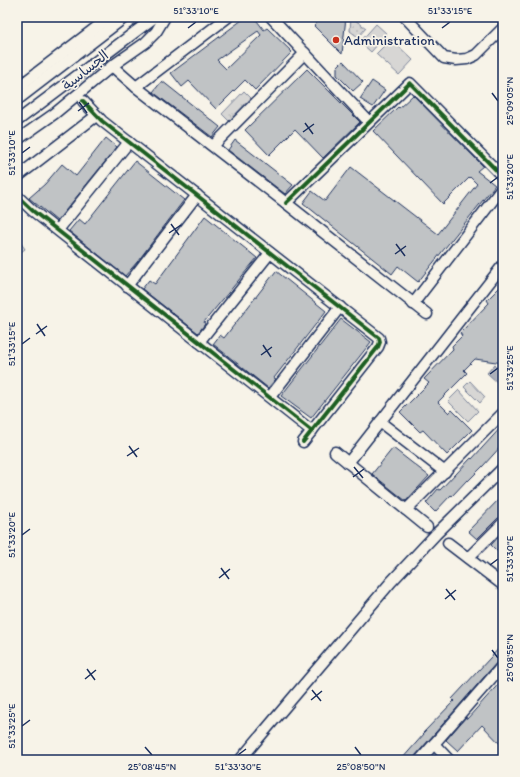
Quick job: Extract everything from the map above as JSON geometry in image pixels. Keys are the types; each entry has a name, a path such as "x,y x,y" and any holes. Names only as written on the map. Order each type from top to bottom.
{"street":[{"path":"17,88 110,17"},
{"path":"17,100 125,17"},
{"path":"17,121 155,17"},
{"name":"الجساسية","path":"17,140 54,114 112,66 145,43 156,32 165,17"},
{"path":"136,88 228,17"},
{"path":"271,17 369,122"},
{"path":"405,17 444,58 456,60 476,55 503,28"},
{"path":"213,146 305,53"},
{"path":"112,66 136,88 213,146 427,314"},
{"path":"286,203 410,83 503,177"},
{"path":"83,101 96,116 379,338 380,342 378,347 303,442"},
{"path":"17,177 96,116"},
{"path":"17,124 35,128"},
{"path":"58,230 129,142"},
{"path":"413,304 503,187"},
{"path":"127,286 197,195"},
{"path":"17,196 33,211 127,286 312,431"},
{"path":"199,342 270,253"},
{"path":"348,463 503,265"},
{"path":"270,397 340,307"},
{"path":"406,510 503,413"},
{"path":"380,422 445,472"},
{"path":"335,452 427,527"},
{"path":"240,760 391,582 436,534 503,468"},
{"path":"468,558 503,523"},
{"path":"448,543 503,586"},
{"path":"420,760 503,665"},
{"path":"434,744 449,760"}],"green space":[{"path":"351,17 366,28 358,37 350,31"},
{"path":"376,24 387,34 371,52 360,42"},
{"path":"391,39 413,60 399,75 376,54"},
{"path":"244,91 251,98 229,121 222,114"},
{"path":"18,239 25,249 17,255 17,240"},
{"path":"470,381 485,397 480,403 464,387"},
{"path":"459,390 478,411 468,421 448,401"}],"shaded area":[{"path":"494,365 503,374 503,380 499,384 487,373"}],"building":[{"path":"246,17 254,17 264,30 267,28 292,52 255,90 245,80 216,109 189,81 182,87 171,73","holes":["258,31 261,35 226,69 217,60"]},
{"name":"Administration","path":"323,17 346,17 342,54 314,26"},
{"path":"343,61 363,82 353,91 337,75 337,67"},
{"path":"307,69 360,122 323,158 295,129 269,155 245,130"},
{"path":"162,81 220,127 212,137 153,92"},
{"path":"372,81 385,90 373,107 360,99"},
{"path":"413,95 483,166 477,171 495,185 418,282 398,266 392,274 303,203 312,191 325,201 351,167 438,234 477,184 470,177 443,204 373,131"},
{"path":"106,138 117,147 57,221 29,198 45,184 62,164 76,176"},
{"path":"235,140 293,185 285,194 228,150"},
{"path":"135,161 184,200 125,276 69,231 79,219 85,224"},
{"path":"205,216 257,258 204,322 205,324 198,333 142,289 149,280 155,284"},
{"path":"276,271 326,311 274,378 276,379 268,388 213,344 220,335 224,338"},
{"path":"503,284 503,363 475,359 464,370 467,373 438,402 449,413 452,410 472,430 447,455 423,430 420,432 400,412 429,383 424,379 453,349 452,346 462,336 460,333 489,303 487,300"},
{"path":"341,319 371,342 311,418 281,396"},
{"path":"503,425 503,444 468,481 467,480 452,496 451,495 435,512 426,503 438,489 440,490 471,458 472,459"},
{"path":"393,448 429,476 406,501 372,474"},
{"path":"503,495 503,517 498,518 477,539 468,531"},
{"path":"503,532 503,548 499,553 491,545"},
{"path":"503,644 503,659 498,661 415,756 414,760 401,760 424,734 423,733 454,701 452,699"},
{"path":"503,679 503,747 482,725 458,751 446,740"}],"cycle path":[{"path":"286,203 410,83 503,177"},
{"path":"83,101 102,121 379,338 380,342 378,347 303,442"},
{"path":"17,196 33,211 312,431"}],"place":[{"name":"Administration","path":"336,40"}]}
